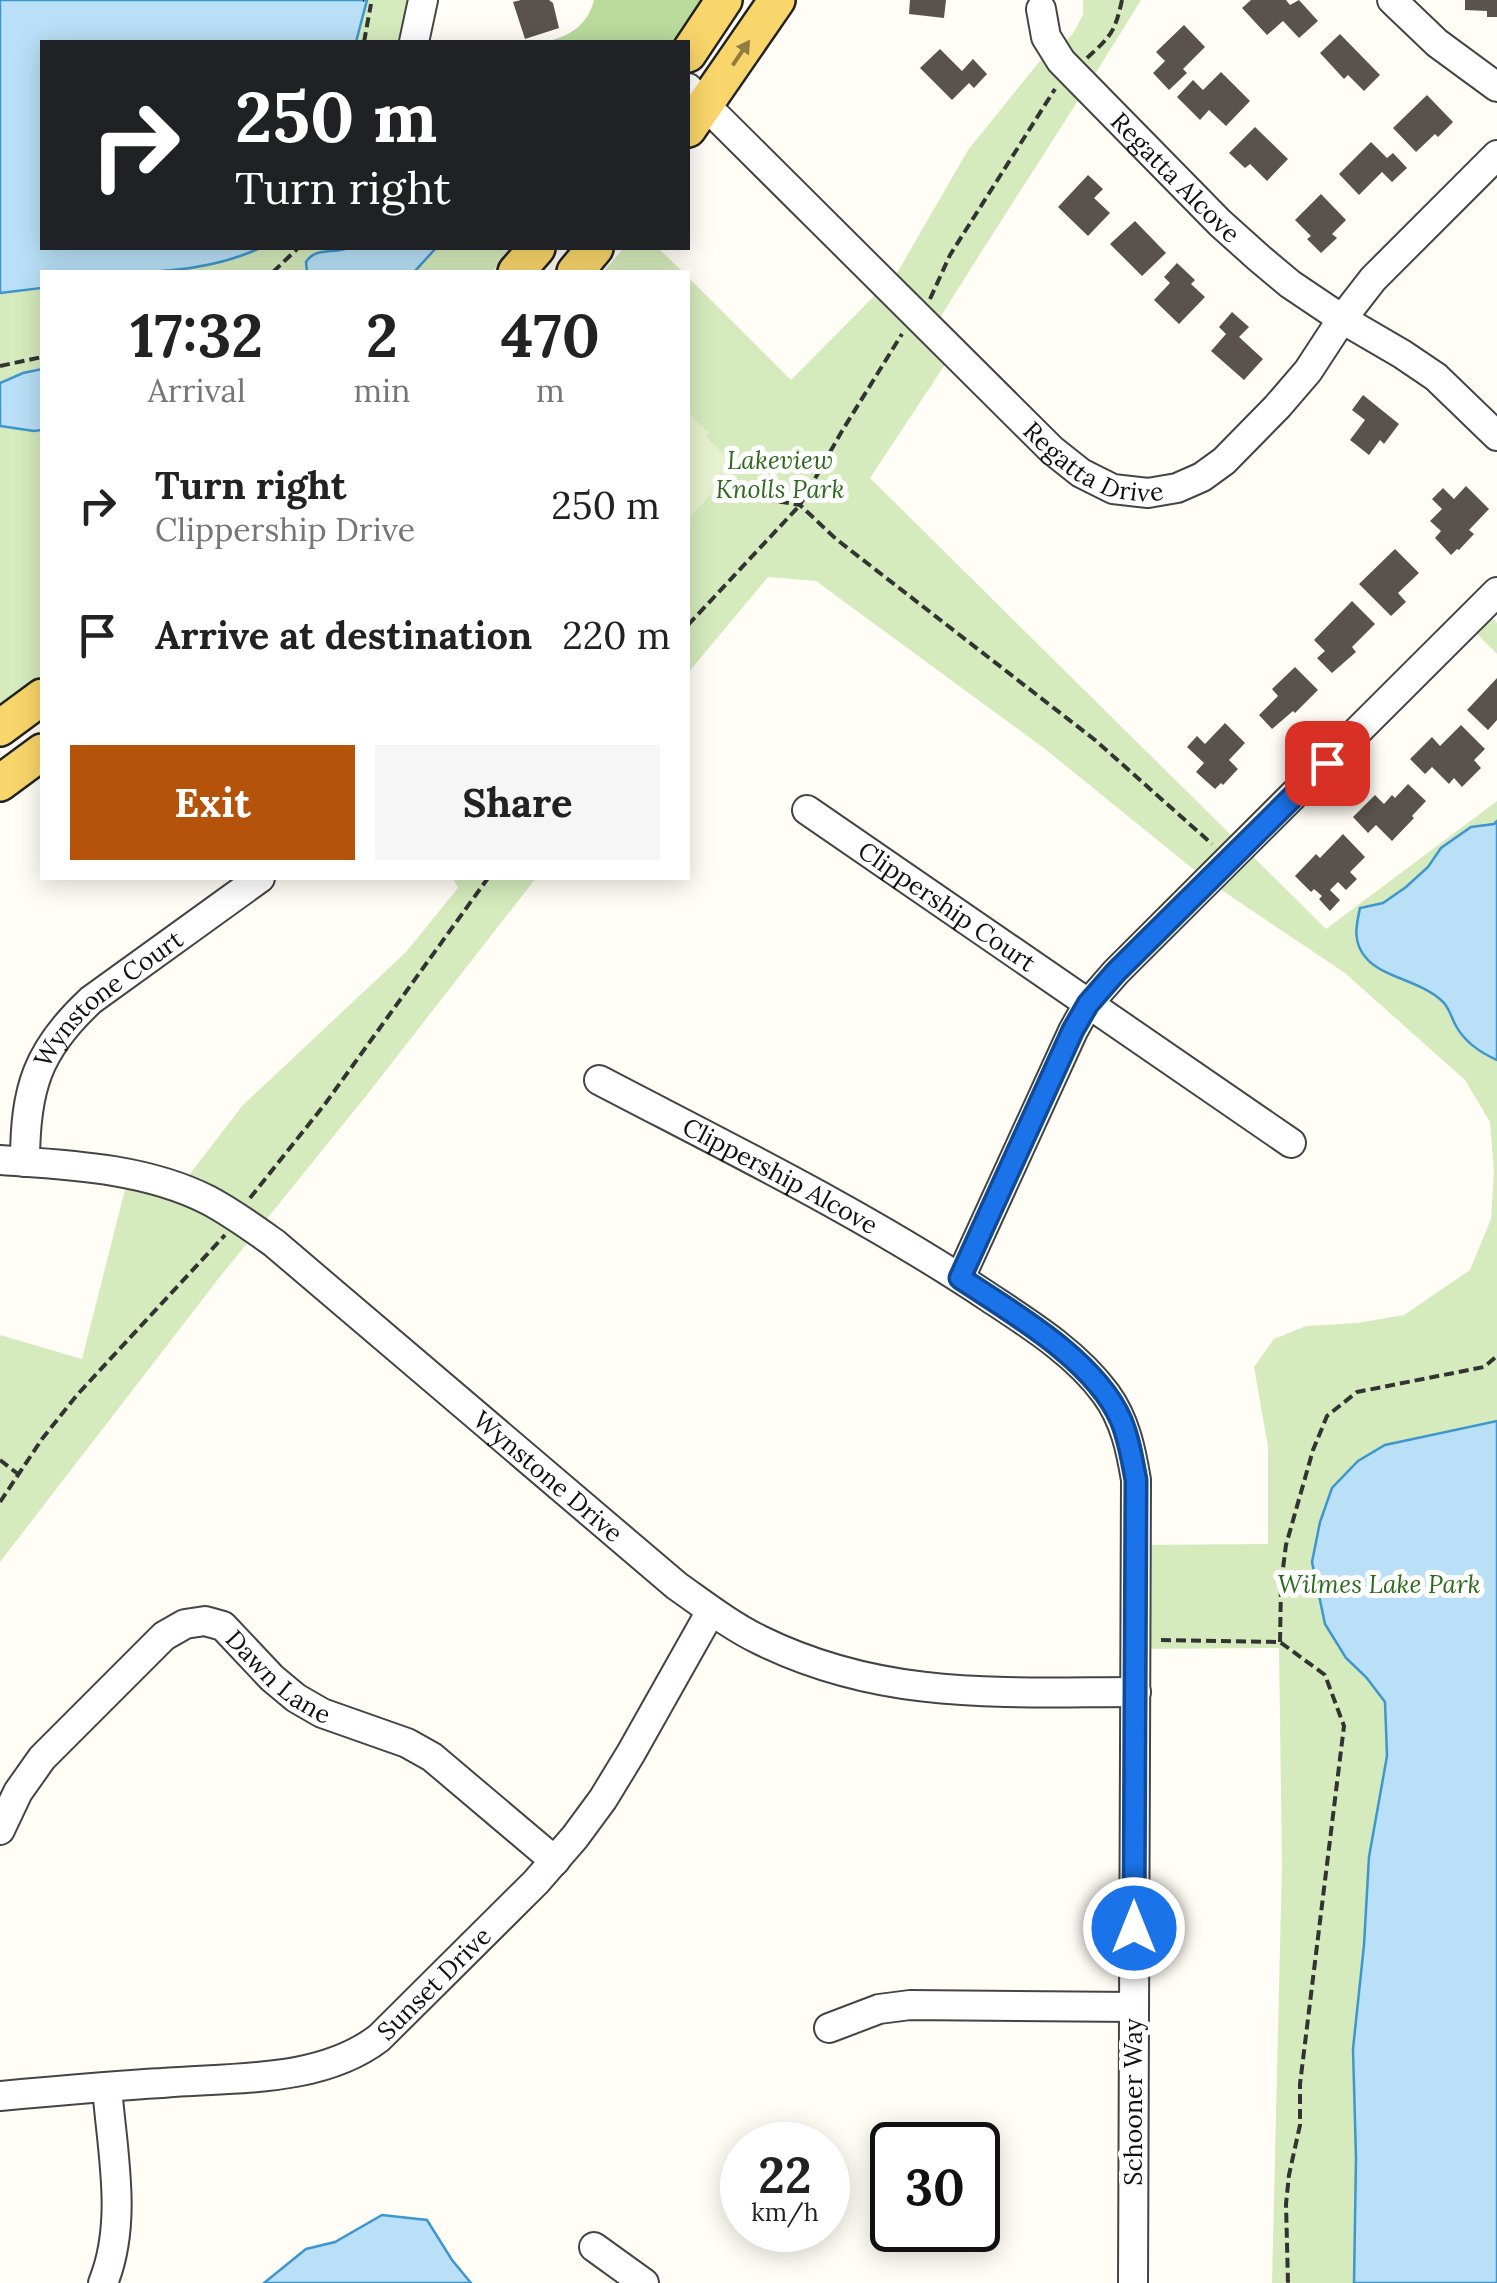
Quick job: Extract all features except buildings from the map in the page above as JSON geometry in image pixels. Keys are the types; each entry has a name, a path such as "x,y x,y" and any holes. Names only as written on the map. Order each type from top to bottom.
{"main road":[{"path":"690,51 724,0"},
{"path":"693,107 777,0"},
{"path":"518,270 535,250"},
{"path":"576,270 593,250"},
{"path":"0,728 40,698"},
{"path":"0,783 40,753"}],"street":[{"path":"414,40 423,0"},
{"path":"1392,0 1437,44 1497,88"},
{"name":"Regatta Alcove","path":"1042,9 1049,45 1220,223 1290,284 1436,377 1497,436"},
{"name":"Regatta Drive","path":"693,107 1080,474 1113,489 1148,493 1177,488 1224,461 1308,371 1374,279 1497,155"},
{"path":"960,1278 1088,1004 1497,592"},
{"name":"Clippership Court","path":"807,810 1290,1143"},
{"name":"Wynstone Court","path":"12,1161 25,1133 36,1074 50,1045 70,1020 91,1000 257,880"},
{"name":"Clippership Alcove","path":"599,1080 843,1208 960,1278"},
{"name":"Wynstone Drive","path":"12,1161 143,1177 170,1184 237,1217 274,1243 677,1586 758,1639 842,1673 879,1682 959,1692 1136,1692"},
{"name":"Schooner Way","path":"960,1278 1053,1342 1106,1394 1120,1418 1136,1480 1133,2283"},
{"name":"Dawn Lane","path":"0,1830 18,1792 42,1758 164,1636 205,1609 296,1698 322,1713 432,1756 555,1861"},
{"name":"Sunset Drive","path":"0,2096 293,2073 342,2061 362,2051 555,1861 603,1799 712,1611"},
{"path":"829,2028 880,2009 910,2005 1134,2007"},
{"path":"103,2283 115,2240 116,2206 107,2086"},
{"path":"594,2247 644,2283"}],"path":[{"path":"1084,62 1117,25 1122,0"},
{"path":"364,40 371,4"},
{"path":"928,301 950,255 1058,85"},
{"path":"275,270 296,250"},
{"path":"690,622 800,505 907,328"},
{"path":"0,366 40,357"},
{"path":"724,481 746,496 800,505 836,539 1095,740 1230,860"},
{"path":"246,1204 325,1104 487,880"},
{"path":"0,1502 77,1394 227,1232"},
{"path":"1280,1642 1286,1545 1313,1450 1327,1416 1357,1392 1484,1368 1497,1356"},
{"path":"0,1460 18,1474"},
{"path":"1136,1640 1280,1642 1325,1675 1344,1726 1300,2084 1300,2124 1286,2204 1288,2283"}],"green space":[{"path":"0,0 412,0 403,40 40,40 40,250 512,250 494,270 40,270 40,677 0,707"},
{"path":"594,0 703,0 675,40 552,40 577,28"},
{"name":"Wilmes Lake Park","path":"1083,0 1141,0 933,329 954,351 870,478 1326,929 1497,801 1497,2283 1272,2283 1282,1864 1279,1648 1136,1649 1136,1545 1268,1544 1268,1447 1254,1367 1274,1339 1306,1326 1404,1315 1470,1270 1491,1219 1494,1172 1490,1122 1465,1080 1345,973 1208,881 1045,749 816,581 768,577 690,671 690,279 791,380 897,273 968,150 1039,62 1072,35 1083,15"},
{"path":"622,250 660,250 681,270 605,270"},
{"path":"690,415 709,433 706,437 737,467 690,517"},
{"path":"1481,608 1497,623 1497,654 1466,623"},
{"path":"454,880 534,880 0,1562 0,1335 82,1359 129,1174 179,1188 243,1105 406,952 458,888"}],"water":[{"path":"0,0 367,0 357,40 40,40 40,250 255,250 181,269 40,270 40,288 0,293"},
{"path":"434,250 416,270 307,270 306,262 319,253"},
{"path":"40,369 40,430 0,426 0,383"},
{"path":"1497,821 1497,1060 1464,1037 1441,1000 1367,959 1356,934 1360,908 1383,903 1406,887 1428,867 1441,848 1471,827"},
{"path":"1497,1421 1497,2283 1354,2283 1353,2049 1369,1857 1387,1756 1385,1702 1346,1658 1325,1624 1312,1562 1332,1488 1358,1461 1385,1445"},
{"path":"382,2215 427,2220 471,2283 264,2283 306,2249 335,2242"}],"route":[{"path":"1134,1928 1136,1480 1130,1448 1120,1418 1106,1394 1085,1371 1053,1342 960,1278 1088,1004 1327,763"}],"park label":[{"name":"Lakeview Knolls Park","path":"780,474"}]}
